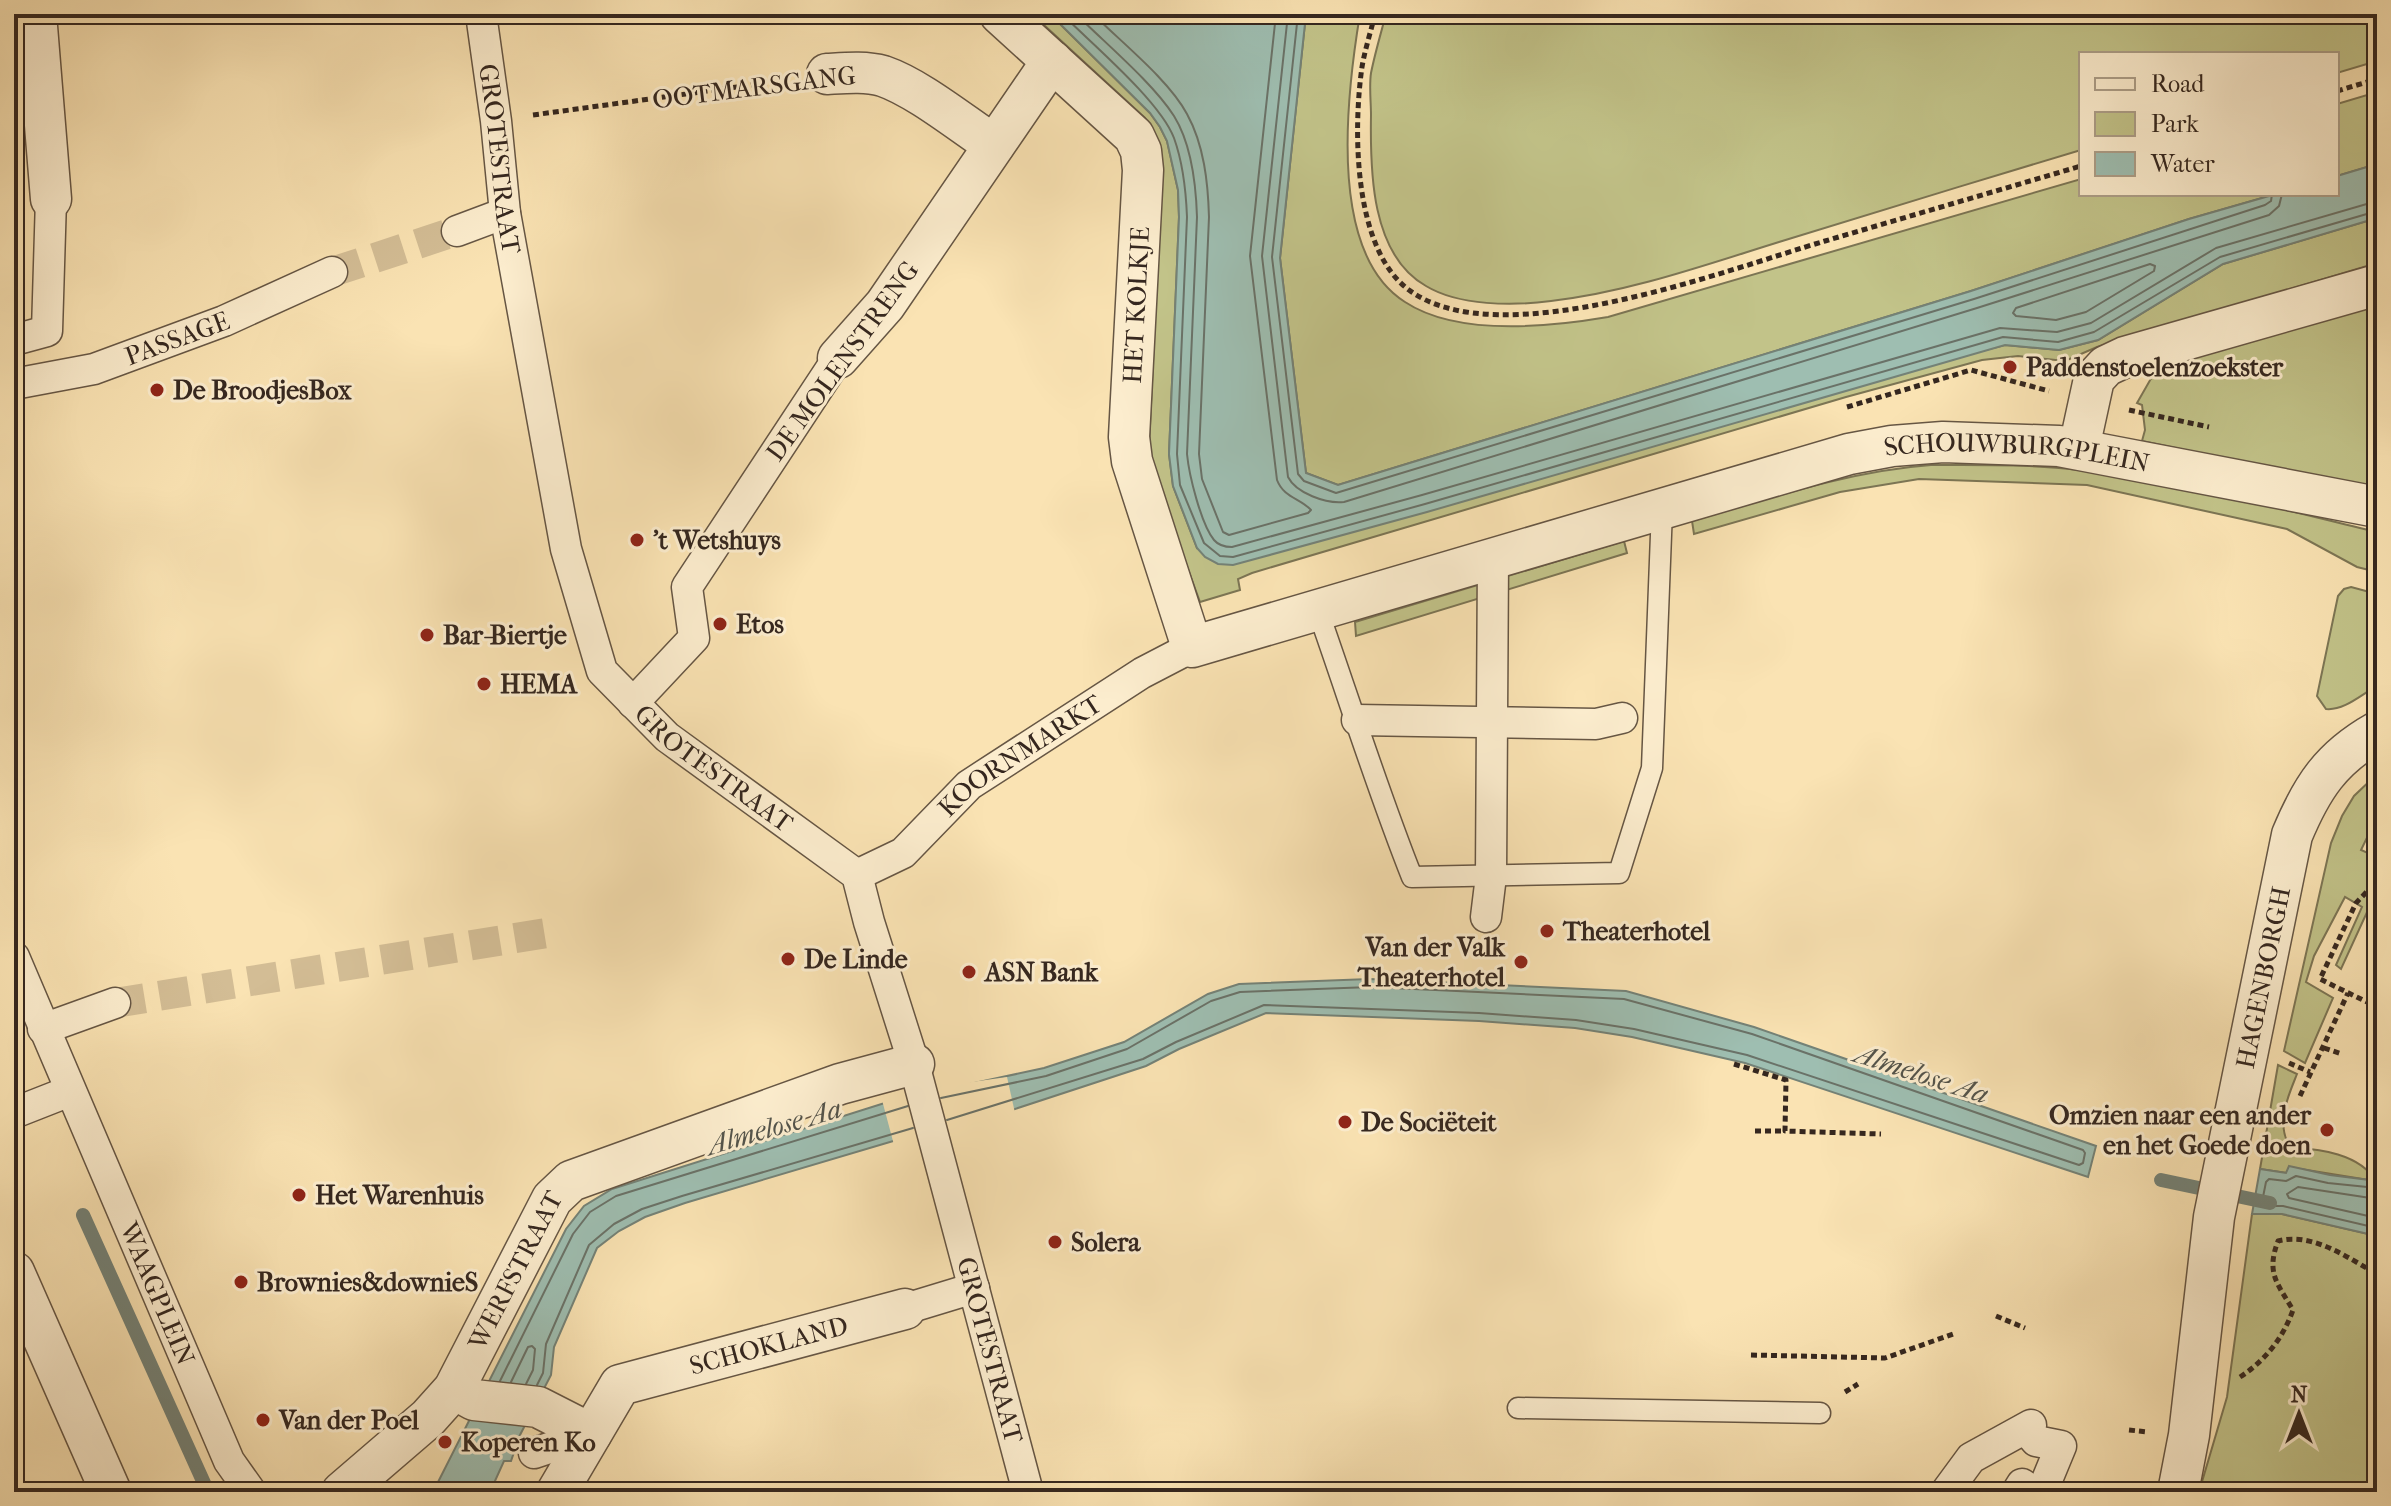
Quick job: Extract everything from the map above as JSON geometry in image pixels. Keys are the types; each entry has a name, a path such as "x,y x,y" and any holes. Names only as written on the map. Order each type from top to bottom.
{"street":[{"path":"14,340 47,331 51,199 36,14"},
{"name":"GROTESTRAAT","path":"481,14 505,213 566,549 602,671 667,737 857,875 917,1077 1028,1492"},
{"name":"HET KOLKJE","path":"1000,14 1134,136 1141,151 1143,170 1129,437 1132,461 1192,647"},
{"name":"DE MOLENSTRENG","path":"633,703 694,638 687,587 838,358 885,305 1052,61"},
{"name":"OOTMARSGANG","path":"827,74 883,76 913,91 994,145"},
{"path":"457,231 505,213"},
{"name":"PASSAGE","path":"14,384 94,369 224,321 332,272"},
{"path":"2079,448 2094,379 2106,366 2125,357 2377,285"},
{"name":"SCHOUWBURGPLEIN","path":"1192,647 1849,454 1892,446 1970,442 2079,448 2377,507"},
{"path":"1486,917 1491,876 1493,558"},
{"name":"KOORNMARKT","path":"857,875 903,853 969,785 1142,673 1192,647"},
{"path":"1357,720 1596,724 1622,718"},
{"name":"HAGENBORGH","path":"2178,1492 2196,1379 2214,1217 2292,835 2312,792 2326,771 2345,752 2377,732"},
{"name":"WAAGPLEIN","path":"14,957 229,1461 251,1492"},
{"path":"43,1029 115,1003"},
{"name":"WERFSTRAAT","path":"342,1492 428,1418 464,1394 552,1199 571,1181 840,1084 917,1077"},
{"path":"14,1113 70,1091"},
{"path":"14,1272 111,1492"},
{"name":"SCHOKLAND","path":"557,1492 620,1385 974,1288"},
{"path":"464,1394 538,1407 591,1434"},
{"path":"1946,1492 1971,1458 2031,1425 2030,1434 2034,1440 2061,1446 2042,1492"},
{"path":"534,1453 591,1434"},
{"path":"2017,1492 2022,1484 2034,1492"}],"lane":[{"path":"1318,611 1379,793 1412,877 1619,873 1652,768 1662,509"},
{"path":"1518,1408 1820,1413"}],"path":[{"path":"1375,14 1362,67 1358,134 1372,234 1387,267 1408,290 1425,300 1462,311 1543,313 1623,299 2079,167"},
{"name":"OOTMARSGANG","path":"496,121 827,74"},
{"path":"2339,90 2377,79"},
{"path":"2371,1004 2320,979 2356,903 2377,881"},
{"path":"2300,1096 2348,993"},
{"path":"2324,1048 2342,1054"},
{"path":"2281,1060 2310,1072"},
{"path":"1734,1064 1786,1080 1785,1131"},
{"path":"1755,1131 1881,1134"},
{"path":"2196,1379 2223,1381 2242,1376 2261,1360 2286,1328 2293,1310 2272,1273 2271,1259 2278,1241 2289,1238 2330,1248 2377,1274"},
{"path":"1996,1316 2025,1328"},
{"path":"1751,1355 1885,1358 1956,1333"}],"green space":[{"path":"1032,14 1050,14 1150,113 1167,141 1178,190 1179,217 1169,454 1173,486 1197,548 2005,345 2059,350 2098,340 2223,264 2377,218 2377,263 2097,347 2065,361 2018,356 1982,360 1846,397 1252,573 1238,579 1240,590 1200,602 1151,468 1149,447 1162,169 1155,134 1145,118"},
{"path":"1306,14 1360,14 1350,85 1348,168 1353,209 1363,247 1380,278 1405,302 1451,321 1532,326 1608,317 2079,180 2079,196 2269,196 1338,485 1306,473 1280,258"},
{"path":"1386,14 2377,14 2377,61 2339,72 2339,52 2079,52 2079,151 1638,284 1536,303 1470,301 1439,293 1408,272 1394,254 1384,233 1373,186 1370,83"},
{"path":"2377,92 2377,164 2339,175 2339,103"},
{"path":"2377,300 2377,490 2142,441 2145,430 2142,405 2137,403 2157,368"},
{"path":"1931,465 2078,470 2190,488 2266,505 2377,532 2377,572 2357,567 2287,529 2087,485 1919,479 1840,492 1694,534 1692,521 1781,495 1870,473"},
{"path":"1624,541 1627,553 1356,636 1355,622"},
{"path":"2351,587 2377,594 2377,686 2346,705 2326,709 2317,696 2338,596"},
{"path":"2377,774 2377,817 2361,850 2377,857 2377,913 2368,910 2341,969 2336,965 2362,907 2345,897 2314,956 2306,982 2333,998 2305,1063 2284,1051 2331,843 2354,796"},
{"path":"2278,1065 2297,1074 2286,1102 2283,1121 2291,1149 2338,1154 2360,1165 2375,1181 2289,1167 2287,1173 2260,1169"},
{"path":"2252,1214 2282,1214 2377,1236 2377,1492 2199,1492 2227,1397"}],"water":[{"path":"1050,14 1306,14 1280,258 1306,473 1338,485 1971,291 2189,219 2269,196 2339,196 2339,175 2377,164 2377,218 2223,264 2098,340 2059,350 2005,345 1427,512 1233,565 1218,564 1197,548 1173,486 1169,454 1178,190 1167,141 1150,113"},
{"path":"1370,979 1626,991 1754,1027 2096,1146 2088,1177 1745,1063 1632,1037 1575,1028 1479,1021 1266,1013 1146,1066 955,1127 900,1139 685,1203 645,1217 619,1231 597,1248 554,1347 551,1375 520,1435 511,1461 504,1461 490,1492 433,1492 566,1229 584,1206 612,1189 891,1101 1044,1068 1124,1042 1208,994 1239,984"},
{"path":"2289,1166 2377,1181 2377,1236 2282,1214 2252,1214 2260,1169 2286,1173"}],"pier":[{"path":"1007,1077 1015,1113 894,1145 882,1100 929,1088"}],"waterway":[{"name":"Almelose Aa","path":"2161,1180 2270,1203"},
{"path":"83,1215 208,1492"}],"tunnel":[{"path":"332,272 457,231"},
{"path":"115,1003 559,931"}],"place":[{"name":"Paddenstoelenzoekster","path":"2010,367"},
{"name":"De BroodjesBox","path":"157,390"},
{"name":"'t Wetshuys","path":"637,540"},
{"name":"Etos","path":"720,624"},
{"name":"Bar-Biertje","path":"427,635"},
{"name":"HEMA","path":"484,684"},
{"name":"Theaterhotel","path":"1547,931"},
{"name":"De Linde","path":"788,959"},
{"name":"Van der Valk Theaterhotel","path":"1521,962"},
{"name":"ASN Bank","path":"969,972"},
{"name":"De Sociëteit","path":"1345,1122"},
{"name":"Omzien naar een ander en het Goede doen","path":"2327,1130"},
{"name":"Het Warenhuis","path":"299,1195"},
{"name":"Solera","path":"1055,1242"},
{"name":"Brownies&downieS","path":"241,1282"},
{"name":"Van der Poel","path":"263,1420"},
{"name":"Koperen Ko","path":"445,1442"}]}
